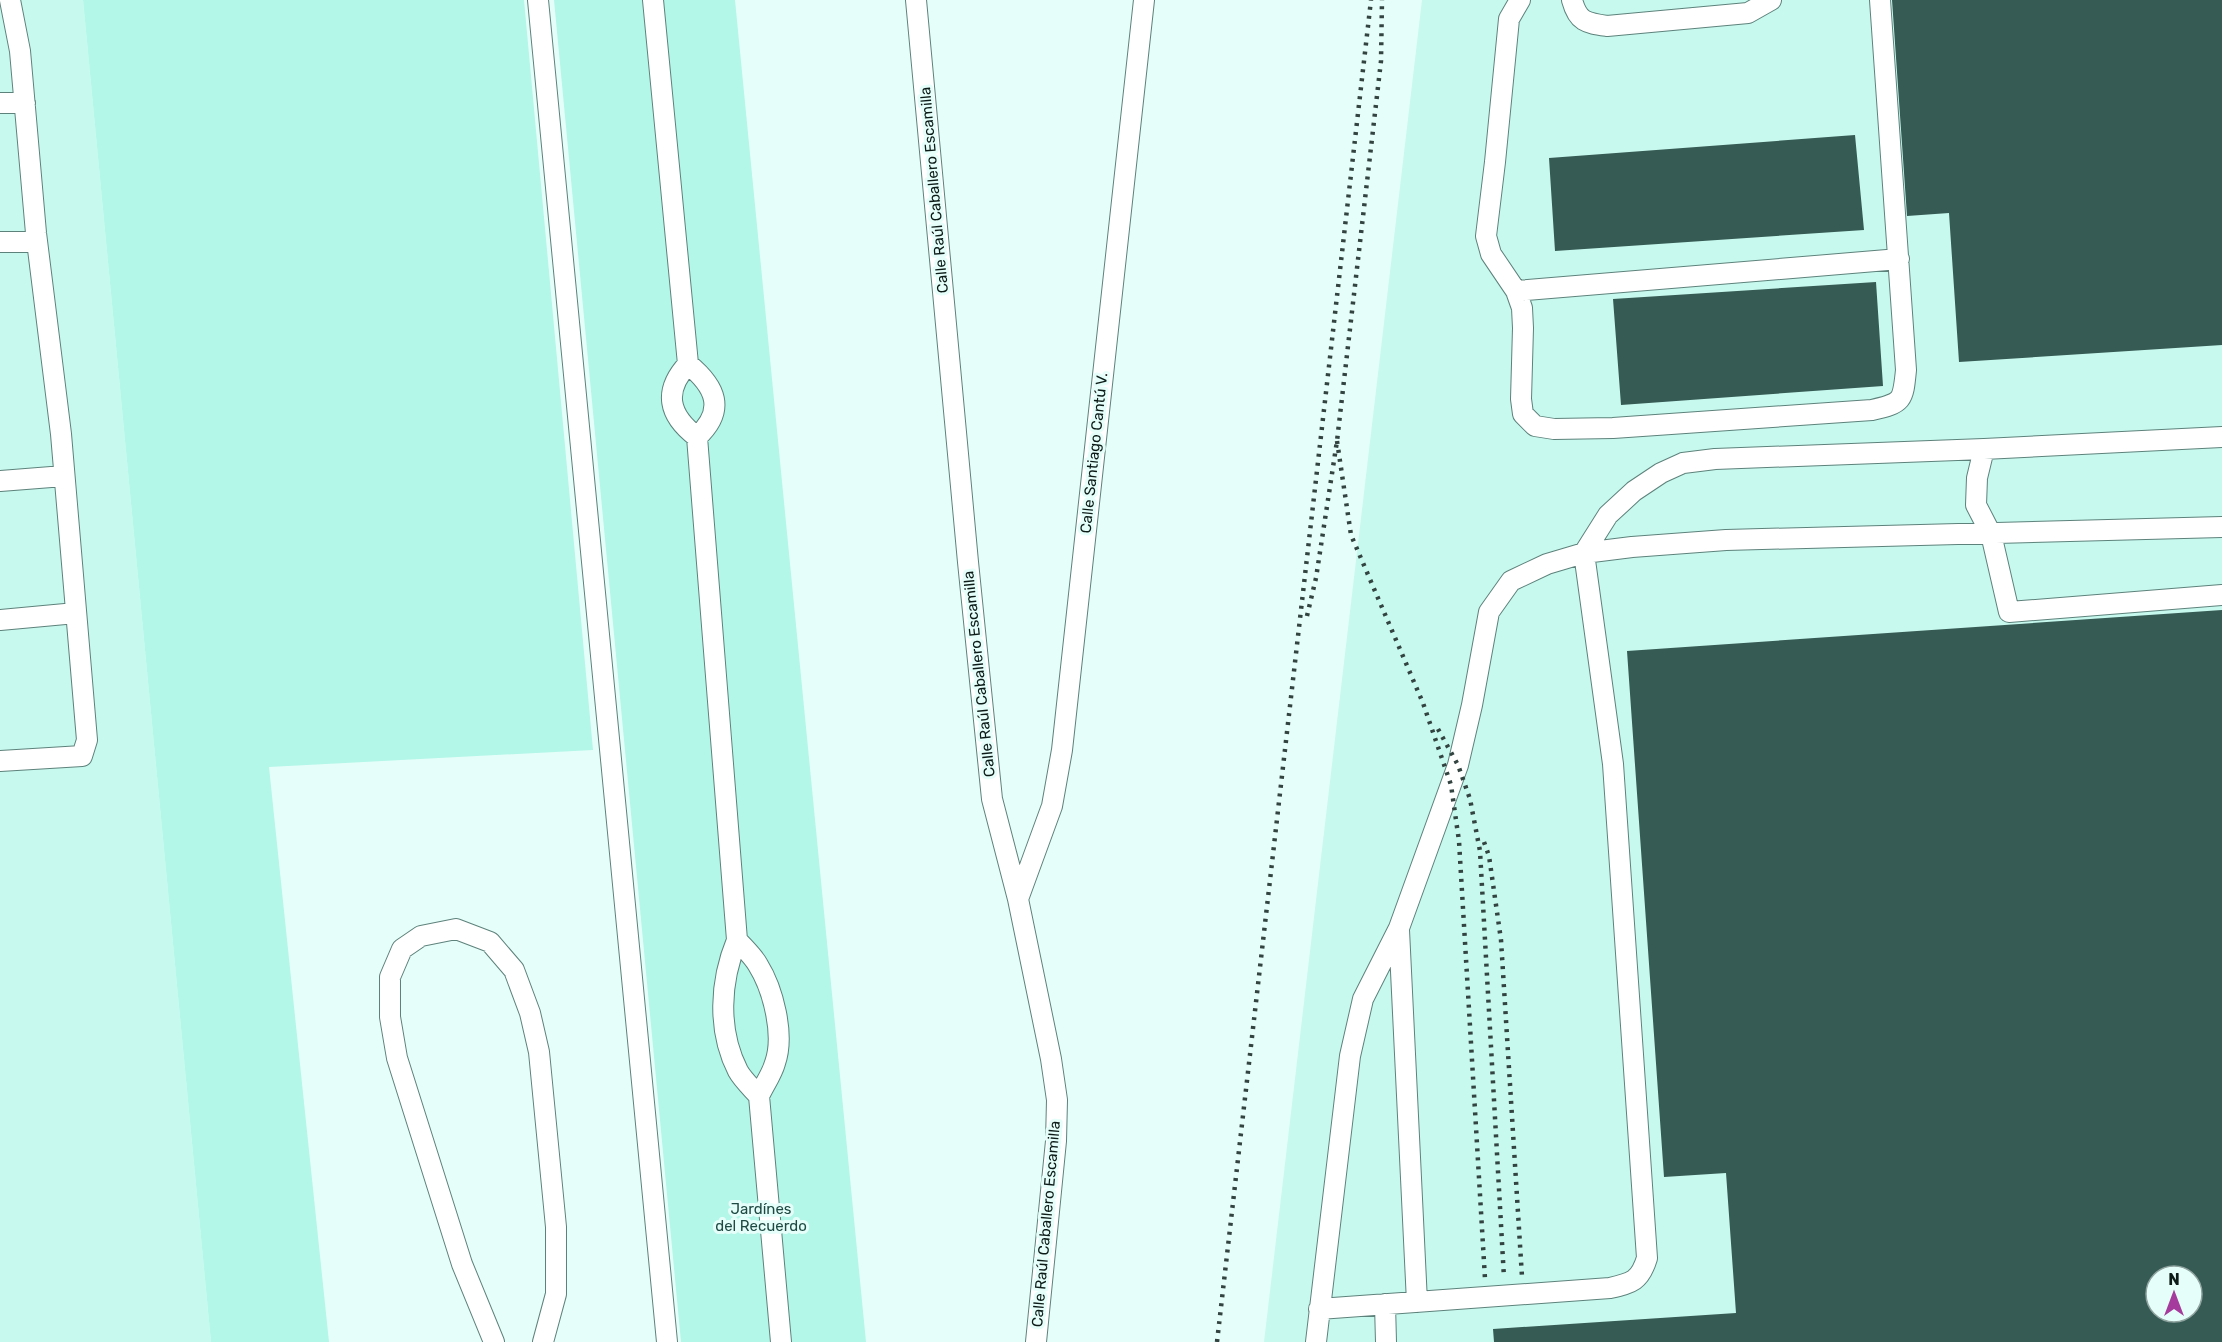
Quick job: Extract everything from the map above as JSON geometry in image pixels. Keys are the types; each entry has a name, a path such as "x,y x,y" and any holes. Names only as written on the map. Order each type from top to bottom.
{"street":[{"path":"0,761 82,756 87,740 64,476 37,242 20,51 10,0"},
{"path":"538,0 667,1342"},
{"path":"653,0 688,364 709,384 715,400 714,414 708,427 697,437"},
{"name":"Calle Raúl Caballero Escamilla","path":"916,0 965,538 992,799 1018,899 1051,1059 1057,1100 1056,1141 1036,1342"},
{"name":"Calle Santiago Cantú V.","path":"1018,899 1052,806 1062,750 1144,0"},
{"path":"1520,0 1509,19 1486,236 1491,254 1516,291 1522,308 1524,328 1521,399 1523,414 1535,426 1554,429 1612,428 1872,410 1894,405 1904,394 1906,370 1880,0"},
{"path":"1572,0 1575,13 1588,24 1607,26 1748,13 1771,0"},
{"path":"0,103 25,103"},
{"path":"0,242 37,242"},
{"path":"1516,291 1899,259"},
{"path":"688,364 677,376 671,392 672,406 679,420 697,437 737,940 728,963 724,986 724,1017 728,1046 739,1072 759,1096"},
{"path":"1320,1309 1610,1288 1630,1283 1643,1272 1647,1258 1613,764 1584,553 1608,514 1634,491 1661,473 1683,463 1714,459 2222,437"},
{"path":"1984,449 1977,478 1976,505 1991,534 2009,612 2222,594"},
{"path":"0,481 64,476"},
{"path":"1316,1342 1350,1056 1363,999 1399,927 1458,765 1472,705 1489,612 1511,581 1547,564 1584,553 1632,547 1726,540 2222,527"},
{"path":"0,620 76,613"},
{"path":"1399,927 1417,1302"},
{"path":"494,1342 462,1264 397,1058 390,1017 390,977 402,949 421,936 456,928 490,942 514,970 530,1013 539,1052 556,1227 556,1294 543,1342"},
{"path":"737,940 758,963 770,986 779,1042 776,1063 759,1096 781,1342"},
{"path":"1384,1304 1386,1342"}],"shaded area":[{"path":"0,0 83,0 211,1342 0,1342"},
{"path":"1422,0 2222,0 2222,1342 1264,1342"}],"green space":[{"path":"83,0 524,0 593,750 269,767 329,1342 211,1342"},
{"name":"Jardínes del Recuerdo","path":"554,0 735,0 866,1342 681,1342"}],"building":[{"path":"1892,0 2222,0 2222,345 1959,362 1949,213 1907,216"},
{"path":"1855,135 1864,230 1555,251 1549,158"},
{"path":"1876,282 1883,386 1621,405 1613,299"},
{"path":"2222,610 2222,1342 1494,1342 1493,1329 1736,1313 1726,1173 1664,1177 1627,651"}],"railway":[{"path":"1217,1342 1371,0"},
{"path":"1307,616 1316,578 1337,441 1381,61 1382,0"},
{"path":"1337,441 1351,535 1423,703 1451,785 1459,841 1485,1279"},
{"path":"1438,729 1458,765 1470,799 1480,851 1504,1278"},
{"path":"1484,842 1489,856 1501,940 1522,1277"}]}
